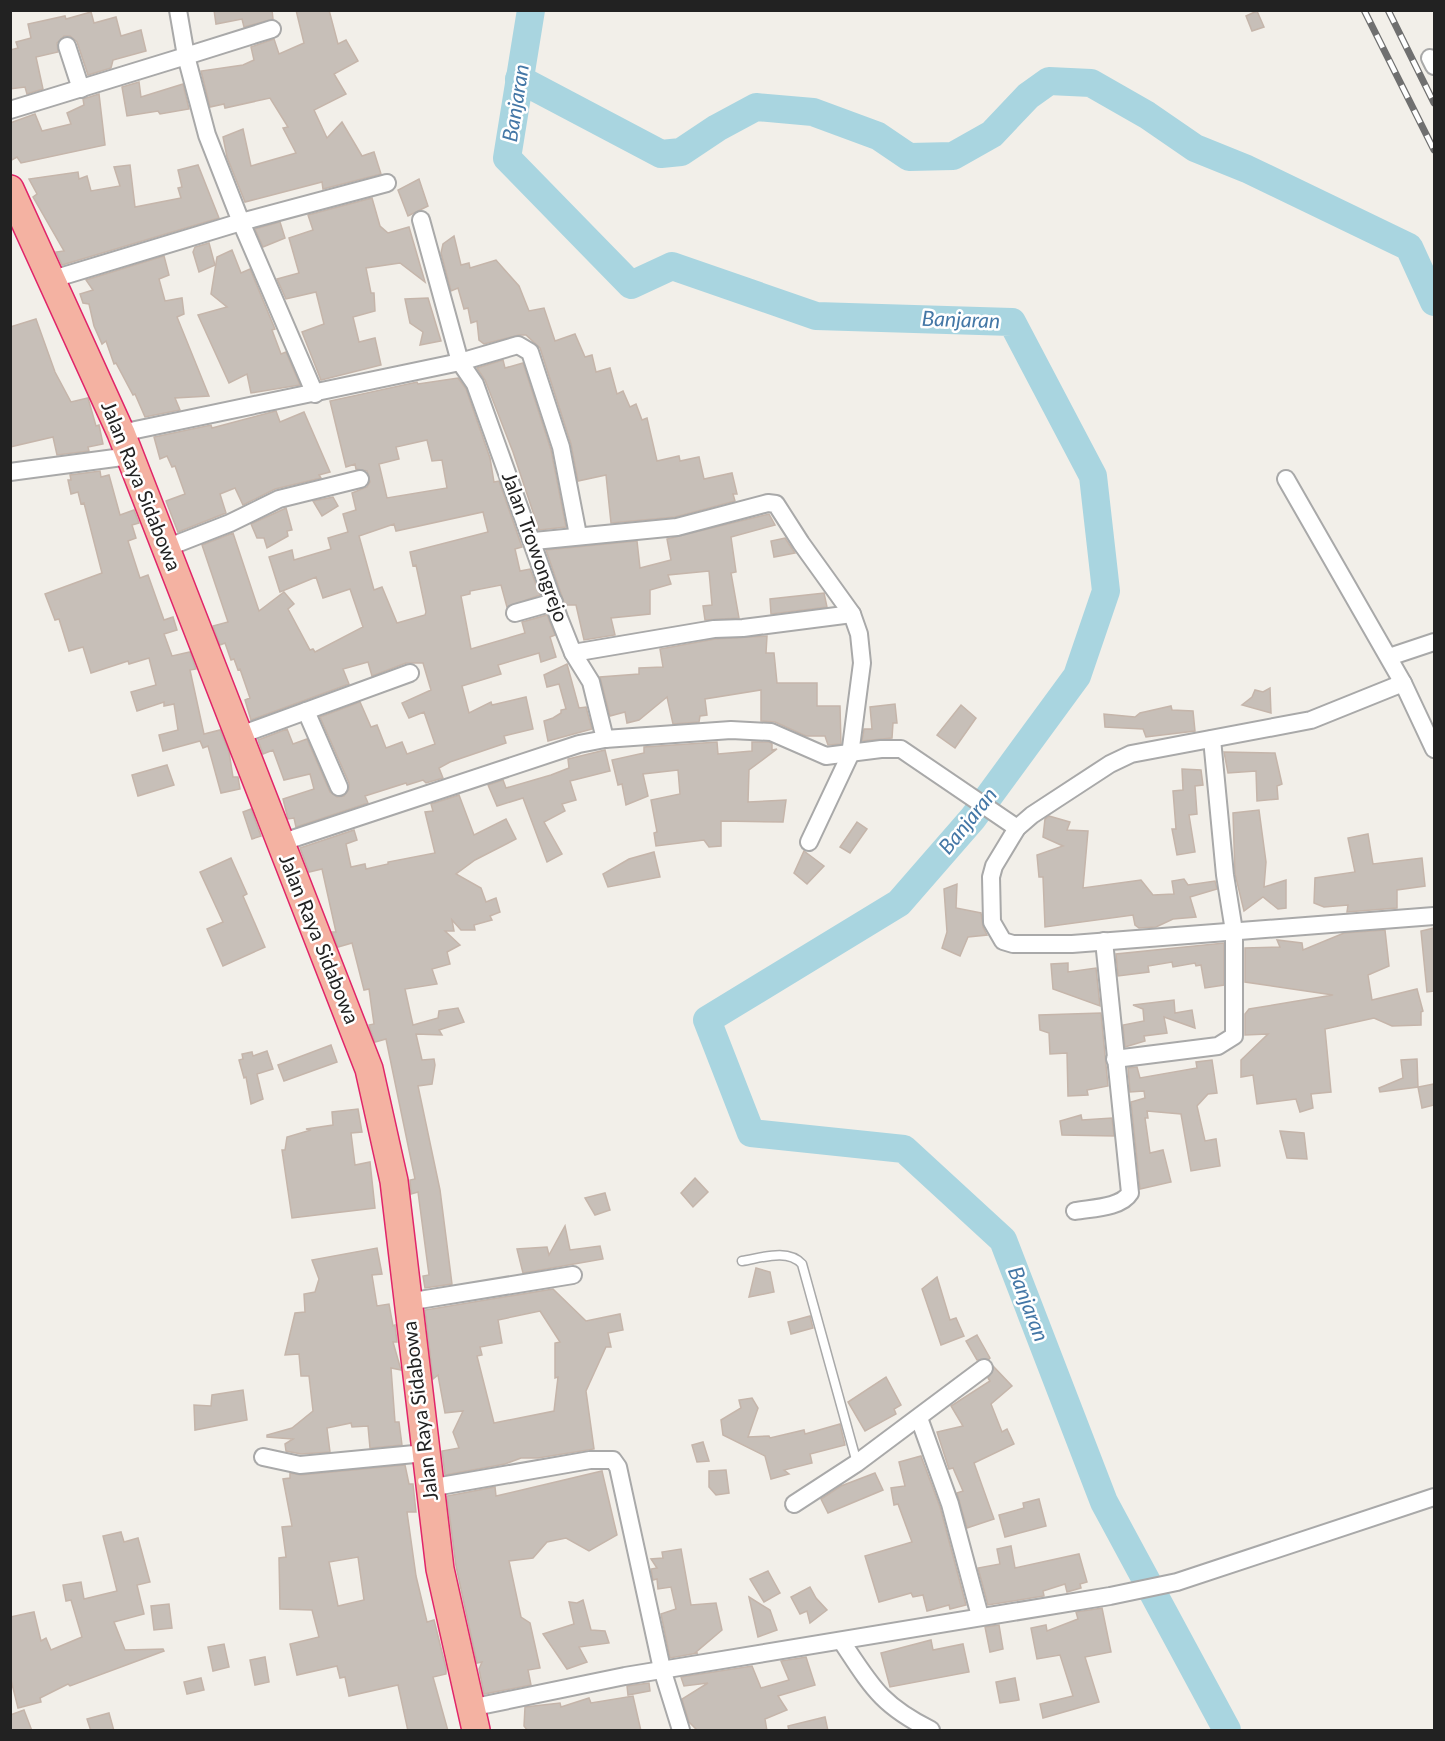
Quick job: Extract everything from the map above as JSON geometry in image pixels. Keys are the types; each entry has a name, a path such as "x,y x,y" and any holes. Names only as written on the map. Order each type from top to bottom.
{"highway":[{"name":"Jalan Raya Sidabowa","path":"10,189 53,279 126,445 369,1069 392,1169 443,1589 473,1724"}],"street":[{"path":"178,10 202,123 241,222 315,394"},
{"path":"10,110 272,29"},
{"path":"67,46 81,89"},
{"path":"53,279 241,222 387,183"},
{"name":"Jalan Trowongrejo","path":"421,220 460,362 475,384 573,653 591,682 605,738"},
{"path":"10,472 126,445 315,394 460,362 518,345 530,352 561,447 578,535"},
{"path":"166,548 230,523 279,499 360,478"},
{"path":"1286,479 1389,657 1434,749"},
{"path":"534,541 677,527 772,502 776,504 852,614 859,634 862,663 850,755 809,842"},
{"path":"515,613 554,602"},
{"path":"573,653 714,629 743,628 852,614"},
{"path":"1389,657 1434,642"},
{"path":"240,735 410,673"},
{"path":"1403,683 1311,720 1121,758 1032,815 1011,825 991,877 992,922 997,935 1003,941 1013,944 1104,941 1434,916"},
{"path":"306,711 339,787"},
{"path":"280,843 579,744 605,738 707,730 771,732 826,756 850,755 881,748 901,749 1011,825"},
{"path":"1115,1059 1218,1046 1231,1040 1235,1029 1234,931 1225,874 1212,738"},
{"path":"1076,1211 1126,1200 1130,1193 1104,941"},
{"path":"407,1302 573,1275"},
{"path":"794,1504 857,1463 984,1368"},
{"path":"919,1418 940,1482 948,1496 981,1616"},
{"path":"263,1457 300,1465 425,1453"},
{"path":"429,1488 590,1460 613,1460 618,1467 663,1669 681,1731"},
{"path":"473,1724 663,1669 842,1642 981,1616 1110,1596 1177,1582 1434,1497"},
{"path":"842,1642 883,1701 910,1720 932,1731"}],"lane":[{"path":"742,1261 786,1255 802,1264 857,1463"}],"building":[{"path":"214,10 272,10 273,19 244,27 242,19 216,24"},
{"path":"296,10 329,10 338,44 346,40 358,61 334,74 346,94 314,110 327,138 342,122 362,156 374,152 381,174 323,189 322,182 245,202 227,157 223,137 243,129 251,166 296,153 283,128 288,127 270,98 225,108 224,104 210,107 201,71 243,65 254,60 251,47 274,39 279,54 304,43"},
{"path":"1257,11 1264,27 1252,31 1246,16"},
{"path":"91,12 94,23 116,17 121,36 141,30 146,51 113,60 111,68 88,75 77,42 70,36 64,36 57,43 58,52 36,57 43,89 27,94 25,87 10,89 10,50 18,48 16,42 31,38 28,24 65,16 66,19"},
{"path":"139,82 141,97 183,84 189,109 127,116 122,87"},
{"path":"99,94 105,145 21,163 17,157 10,161 10,123 35,114 42,131 71,124 67,113 84,105 83,99"},
{"path":"130,165 135,207 181,198 178,188 182,187 178,170 198,165 219,218 62,265 56,252 64,251 33,197 37,194 29,179 78,172 79,179 87,176 91,191 120,186 114,167"},
{"path":"419,179 428,206 408,216 398,190"},
{"path":"372,198 380,226 388,233 409,227 425,282 400,263 366,268 371,293 374,293 375,311 353,317 359,342 375,338 381,365 321,380 302,332 324,324 316,292 286,299 277,279 299,273 289,238 313,230 308,215"},
{"path":"280,222 285,238 263,247 255,229"},
{"path":"454,236 461,265 469,263 470,268 496,260 519,286 529,311 544,308 555,341 575,334 585,357 592,355 596,372 610,368 617,394 623,391 630,407 636,404 642,420 647,418 657,461 679,456 680,461 699,457 704,479 732,473 737,494 733,494 735,501 675,517 611,523 606,475 578,481 571,444 540,348 526,335 484,344 479,340 477,321 471,323 468,308 464,309 458,288 451,291 441,253 443,244"},
{"path":"209,243 215,265 199,272 193,252 195,247"},
{"path":"232,250 241,273 250,269 275,329 272,330 281,354 286,352 300,385 251,393 247,374 229,383 198,315 227,307 211,294 217,257"},
{"path":"164,256 169,275 159,279 165,301 182,298 184,314 177,317 209,396 175,398 180,410 145,417 135,394 133,395 116,363 114,364 106,341 102,344 94,326 89,304 83,303 80,294 93,290 86,280"},
{"path":"428,298 441,341 420,345 423,332 410,323 405,299"},
{"path":"36,319 55,372 71,402 88,398 96,426 99,425 103,444 88,447 89,451 57,455 53,437 10,447 10,327"},
{"path":"503,360 505,368 523,363 551,450 566,527 539,530 513,452 485,380 477,368"},
{"path":"458,378 466,389 490,458 494,482 499,481 522,547 515,549 520,571 530,569 540,595 507,607 501,585 470,591 470,594 461,596 471,649 525,633 522,622 547,615 555,635 550,637 556,657 541,662 539,653 498,665 501,674 462,686 469,713 491,702 492,705 526,697 533,729 504,736 506,743 450,762 439,768 443,778 426,783 423,780 407,785 406,783 365,796 368,803 296,827 294,818 288,819 283,799 314,789 310,774 284,780 273,750 263,754 258,740 287,729 293,744 307,739 330,792 337,797 344,796 349,789 349,783 320,717 360,702 371,727 377,725 386,748 402,742 407,754 435,744 424,712 409,718 402,703 431,690 423,663 406,663 372,676 368,662 343,669 349,684 251,720 245,700 250,698 240,669 238,670 234,659 231,660 225,643 220,645 213,626 228,622 202,545 233,533 259,611 284,592 294,604 288,609 310,650 313,649 315,652 363,627 350,589 323,598 316,577 280,592 269,557 292,550 294,560 331,549 328,538 348,532 343,514 356,510 352,493 367,487 370,482 367,471 356,469 355,464 346,467 330,401 417,382 418,384","holes":["427,440 432,461 442,460 447,488 387,498 379,464 399,459 396,447","483,512 488,532 410,552 413,566 416,565 426,612 425,615 397,623 382,587 374,590 359,536 394,524 396,531"]},
{"path":"276,411 280,422 304,412 330,472 319,475 321,478 275,489 243,505 235,488 220,494 226,513 178,532 166,501 185,494 175,466 172,467 167,456 160,459 154,437 211,425 212,428"},
{"path":"100,471 101,477 109,475 120,515 134,510 139,523 132,525 136,538 128,541 140,578 148,575 164,620 173,617 177,630 164,634 172,656 190,652 196,669 190,670 204,734 220,730 229,752 233,777 238,777 240,789 221,793 208,746 203,748 200,741 163,751 159,735 178,730 174,704 164,706 164,702 137,711 131,692 156,685 149,658 129,664 128,661 91,673 83,647 69,651 59,619 55,620 45,594 102,573 84,503 81,504 78,492 71,494 68,480 71,480 70,475"},
{"path":"333,497 338,506 322,516 313,501"},
{"path":"286,508 292,530 287,531 288,536 267,548 264,538 257,538 251,524"},
{"path":"769,514 775,525 731,537 736,572 731,573 739,618 705,620 703,606 712,605 709,571 668,575 671,584 650,590 650,614 611,618 615,635 584,640 576,605 565,605 546,550 637,541 640,568 671,560 667,539"},
{"path":"785,538 795,553 774,557 771,541"},
{"path":"824,593 827,607 771,614 770,599"},
{"path":"767,636 766,653 774,653 777,683 817,683 817,706 840,706 841,744 828,745 825,736 806,736 775,722 761,721 761,690 705,699 707,715 700,716 699,722 673,724 667,697 639,720 627,723 625,712 610,716 600,677 639,674 639,668 663,667 660,649 715,639"},
{"path":"567,664 579,708 586,707 592,729 548,741 544,721 566,709 559,684 547,687 544,675"},
{"path":"1270,688 1271,713 1242,705 1252,697 1255,690 1263,692"},
{"path":"895,704 897,723 893,723 892,738 862,741 864,729 872,729 870,707"},
{"path":"961,705 976,718 955,748 937,735"},
{"path":"1171,706 1172,710 1193,711 1195,731 1146,737 1143,729 1105,727 1104,714 1135,717 1140,713"},
{"path":"717,742 718,754 752,751 752,742 769,742 772,744 772,750 777,749 749,770 748,802 786,800 783,822 721,821 721,846 709,847 704,840 656,846 654,833 657,832 651,800 680,794 678,770 643,774 648,796 626,805 622,784 618,785 612,760 644,753 644,747"},
{"path":"605,750 610,771 570,781 576,800 562,804 565,811 544,822 562,854 547,862 523,798 497,806 488,785 503,780 506,788 551,775 569,768 568,759"},
{"path":"1224,752 1275,753 1282,784 1277,786 1278,799 1257,801 1256,771 1228,773"},
{"path":"167,765 174,785 138,796 132,775"},
{"path":"1182,769 1201,770 1203,785 1195,786 1197,814 1189,815 1195,852 1177,855 1172,829 1176,829 1173,791 1183,790"},
{"path":"459,795 474,835 506,819 516,839 475,860 456,874 481,888 486,902 496,898 500,912 490,916 492,920 474,925 475,930 461,930 452,920 454,931 445,931 460,945 447,952 450,964 432,969 437,984 405,989 413,1025 438,1018 439,1011 458,1008 464,1022 439,1030 442,1035 416,1034 422,1060 434,1059 435,1065 432,1084 418,1086 440,1190 452,1284 425,1288 423,1276 429,1275 418,1192 411,1194 410,1180 415,1179 386,1039 375,1042 370,1029 369,1025 374,1024 369,989 364,990 352,943 338,947 332,932 336,932 322,869 309,872 300,848 354,830 357,840 346,844 351,867 365,864 366,869 388,864 388,862 435,853 425,812 433,811 431,804"},
{"path":"251,809 261,836 252,839 243,812"},
{"path":"1259,810 1266,862 1264,887 1286,880 1286,908 1278,909 1263,897 1244,911 1235,874 1233,813"},
{"path":"1049,816 1070,822 1067,830 1088,831 1083,888 1141,880 1153,895 1174,894 1172,881 1184,879 1188,885 1215,881 1217,889 1190,897 1196,917 1173,919 1156,927 1139,928 1135,925 1133,915 1045,927 1043,877 1039,877 1037,855 1063,846 1043,837 1045,819"},
{"path":"857,822 867,829 850,853 840,847"},
{"path":"1368,834 1373,864 1422,858 1425,886 1397,890 1397,908 1347,912 1348,905 1324,907 1314,903 1315,878 1355,872 1348,838"},
{"path":"804,851 824,866 807,884 794,873"},
{"path":"654,852 660,877 608,887 603,874 629,859"},
{"path":"231,858 247,894 243,896 265,947 223,966 207,929 223,922 200,872"},
{"path":"957,884 956,908 981,913 987,935 968,937 960,956 942,948 947,932 944,889"},
{"path":"1434,928 1434,991 1427,992 1421,931"},
{"path":"1385,930 1389,966 1368,975 1372,1000 1417,989 1423,1011 1421,1012 1421,1025 1392,1026 1374,1018 1325,1029 1331,1092 1311,1094 1313,1108 1300,1112 1296,1099 1257,1104 1253,1075 1241,1077 1241,1060 1268,1034 1245,1035 1245,1014 1249,1009 1333,995 1245,982 1245,948 1280,947 1277,940 1302,943 1303,950 1344,933"},
{"path":"1224,943 1224,985 1205,988 1201,965 1196,966 1195,963 1173,967 1172,962 1148,966 1149,972 1118,976 1116,954"},
{"path":"1068,963 1068,972 1096,968 1100,1006 1053,989 1051,964"},
{"path":"1174,1000 1175,1013 1192,1010 1195,1028 1164,1017 1167,1033 1144,1036 1145,1041 1125,1047 1123,1025 1144,1021 1143,1009 1133,1005"},
{"path":"1101,1013 1108,1086 1087,1090 1088,1095 1068,1096 1067,1053 1050,1054 1049,1033 1040,1030 1039,1015"},
{"path":"331,1045 337,1062 284,1081 278,1065"},
{"path":"267,1051 273,1069 257,1074 263,1099 251,1104 246,1077 244,1078 239,1060 243,1059 242,1054 252,1052 253,1056"},
{"path":"1417,1059 1418,1087 1380,1092 1379,1088 1403,1078 1401,1060"},
{"path":"1212,1060 1217,1093 1208,1094 1197,1106 1205,1141 1216,1139 1220,1166 1191,1171 1181,1114 1147,1111 1148,1118 1145,1118 1150,1153 1163,1150 1171,1182 1140,1189 1131,1102 1145,1098 1144,1091 1130,1092 1128,1068 1137,1067 1140,1078 1197,1068 1196,1062"},
{"path":"1434,1084 1434,1105 1422,1108 1418,1087"},
{"path":"358,1109 362,1132 351,1133 355,1165 370,1162 375,1208 292,1218 282,1150 285,1150 287,1137 311,1130 306,1129 333,1125 332,1112"},
{"path":"1081,1115 1082,1120 1112,1118 1114,1136 1062,1135 1060,1121"},
{"path":"1280,1131 1304,1133 1307,1159 1287,1158"},
{"path":"695,1178 708,1192 693,1207 681,1193"},
{"path":"605,1193 610,1210 595,1215 585,1198"},
{"path":"565,1226 570,1250 600,1246 603,1259 523,1273 517,1249 547,1247 549,1255"},
{"path":"377,1248 382,1274 372,1275 377,1306 389,1304 397,1342 393,1342 401,1370 391,1368 395,1422 399,1422 402,1445 370,1448 368,1426 352,1427 351,1423 327,1428 330,1452 301,1454 286,1451 285,1444 293,1439 267,1437 267,1435 292,1428 313,1411 309,1376 301,1376 299,1354 285,1355 295,1313 305,1312 304,1294 315,1292 319,1279 312,1260"},
{"path":"756,1268 770,1272 774,1292 749,1297"},
{"path":"937,1277 950,1320 956,1318 964,1336 941,1345 922,1289"},
{"path":"553,1289 586,1321 620,1314 623,1330 608,1333 611,1347 606,1347 586,1391 594,1449 538,1458 521,1458 505,1464 445,1475 442,1451 459,1448 453,1432 463,1411 445,1413 438,1375 433,1379 425,1310","holes":["540,1311 560,1342 555,1343 555,1378 558,1377 554,1411 494,1423 477,1356 482,1355 480,1347 502,1343 498,1320"]},
{"path":"810,1316 813,1328 791,1334 788,1322"},
{"path":"977,1335 989,1359 977,1360 966,1341"},
{"path":"994,1367 1012,1386 991,1404 1002,1432 1007,1429 1014,1444 974,1463 994,1519 967,1528 957,1493 963,1491 953,1468 949,1469 937,1432 963,1426 951,1406 990,1381 988,1378"},
{"path":"886,1377 901,1405 894,1409 896,1414 865,1431 848,1402"},
{"path":"243,1390 247,1420 195,1430 194,1405 211,1406 212,1395"},
{"path":"752,1398 758,1408 748,1437 769,1436 770,1438 804,1430 805,1434 840,1424 845,1445 810,1454 812,1463 784,1470 789,1474 771,1479 765,1456 723,1435 721,1420 741,1408 739,1400"},
{"path":"703,1442 709,1461 697,1462 692,1445"},
{"path":"921,1456 940,1507 966,1605 950,1609 949,1605 927,1611 923,1595 913,1597 911,1593 879,1602 865,1556 912,1542 898,1504 894,1505 891,1488 905,1486 899,1462"},
{"path":"405,1465 409,1484 413,1484 416,1512 407,1512 416,1576 427,1622 434,1620 446,1668 446,1674 433,1677 448,1731 408,1731 398,1685 349,1696 345,1677 340,1678 337,1666 297,1675 290,1644 319,1637 312,1610 280,1609 279,1558 286,1557 282,1527 292,1526 283,1479 290,1478 290,1473 301,1475","holes":["358,1557 364,1600 338,1606 329,1562"]},
{"path":"726,1470 729,1493 716,1495 709,1487 709,1471"},
{"path":"602,1471 617,1535 589,1551 566,1538 547,1542 533,1558 509,1561 521,1617 530,1623 540,1668 528,1670 531,1685 484,1694 479,1669 482,1662 477,1663 456,1566 447,1496 495,1487 496,1496"},
{"path":"875,1473 883,1490 828,1513 821,1499 841,1486"},
{"path":"1039,1499 1046,1526 1005,1537 999,1515 1024,1508 1023,1503"},
{"path":"121,1532 124,1542 138,1538 150,1582 137,1585 144,1614 114,1622 125,1650 163,1649 164,1651 70,1686 68,1684 40,1698 41,1702 18,1708 10,1676 10,1617 34,1612 41,1641 46,1638 51,1650 82,1637 71,1600 66,1601 63,1585 81,1582 84,1599 117,1591 103,1536"},
{"path":"1011,1546 1015,1568 1079,1554 1087,1582 1080,1584 1081,1588 1067,1592 1065,1584 1043,1591 1044,1596 988,1605 978,1568 1000,1564 997,1549"},
{"path":"681,1549 691,1605 716,1603 722,1630 695,1653 698,1653 670,1658 661,1614 676,1609 671,1587 658,1589 657,1579 653,1580 651,1569 657,1568 651,1559 663,1558 662,1552"},
{"path":"768,1571 780,1593 764,1602 750,1579"},
{"path":"810,1587 827,1610 810,1623 807,1611 800,1614 791,1597"},
{"path":"749,1597 770,1610 777,1630 758,1637"},
{"path":"583,1600 591,1630 605,1631 609,1643 579,1647 587,1662 567,1669 543,1634 574,1624 569,1602 577,1603"},
{"path":"169,1604 172,1628 154,1630 151,1606"},
{"path":"1102,1608 1111,1652 1085,1657 1099,1702 1043,1718 1040,1704 1073,1696 1060,1655 1037,1659 1031,1628 1046,1625 1047,1631 1078,1619 1076,1612"},
{"path":"999,1625 1003,1649 990,1652 985,1627"},
{"path":"931,1640 933,1650 963,1644 969,1672 890,1687 881,1653"},
{"path":"224,1644 229,1667 213,1671 208,1647"},
{"path":"265,1657 269,1682 255,1685 250,1660"},
{"path":"806,1657 815,1685 778,1696 787,1710 765,1719 767,1731 698,1731 689,1722 682,1699 708,1683 684,1686 681,1677 752,1666 761,1688 789,1680 781,1661"},
{"path":"201,1678 204,1690 187,1694 184,1682"},
{"path":"1015,1678 1019,1700 1000,1703 996,1682"},
{"path":"649,1683 650,1691 628,1695 627,1686"},
{"path":"633,1696 641,1731 528,1731 524,1726 525,1707 560,1703 561,1707 589,1698 591,1703"},
{"path":"24,1710 32,1731 10,1731 10,1715"},
{"path":"109,1713 114,1731 91,1731 87,1719"},
{"path":"825,1717 828,1731 789,1731 788,1726"}],"waterway":[{"name":"Banjaran","path":"531,10 507,158 631,285 672,266 816,316 1012,322 1093,476 1106,591 1077,676 973,818 899,903 707,1020 751,1133 904,1149 1003,1240 1104,1502 1227,1730"},
{"path":"519,79 661,154 681,152 717,128 756,107 813,112 878,136 909,157 953,156 992,134 1028,96 1049,81 1091,83 1147,115 1195,148 1247,169 1409,247 1434,302"}],"railway":[{"path":"1364,10 1434,150"},
{"path":"1388,10 1434,103"}]}
